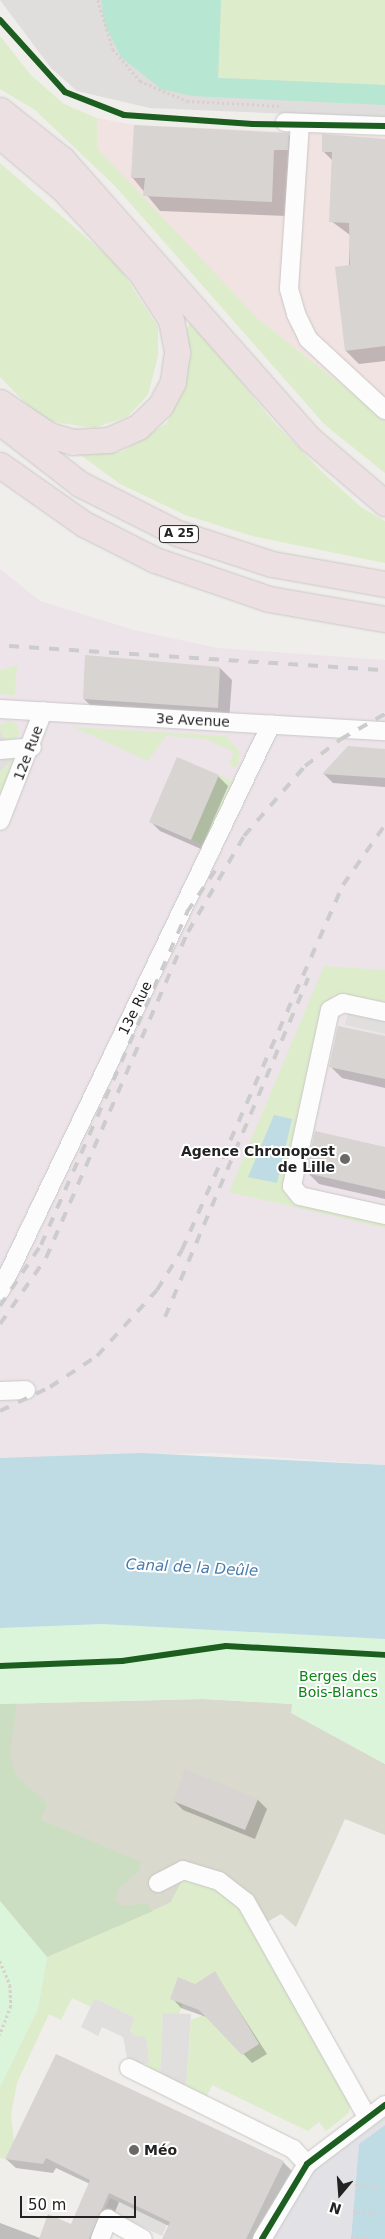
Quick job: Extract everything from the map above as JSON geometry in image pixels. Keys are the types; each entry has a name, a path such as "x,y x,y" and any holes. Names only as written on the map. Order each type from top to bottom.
{"highway":[{"path":"0,110 62,159 310,439 385,503"},
{"path":"0,136 62,188 141,273 170,320 177,352 173,382 160,406 138,427 109,440 73,442 49,435 0,402"},
{"name":"A 25","path":"0,422 80,484 177,533 272,564 385,584"},
{"name":"A 25","path":"0,466 52,504 129,548 269,598 385,619"},
{"path":"0,484 56,517 129,548"}],"street":[{"path":"385,126 290,117 289,289 296,314 308,339 385,410"},
{"name":"3e Avenue","path":"0,709 385,731"},
{"name":"12e Rue","path":"0,821 6,800 32,747 43,711"},
{"name":"13e Rue","path":"0,1291 271,724"},
{"path":"0,750 32,747"},
{"path":"385,1012 343,1003 330,1010 292,1186 300,1196 385,1215"},
{"path":"0,1391 26,1390"},
{"path":"158,1883 183,1870 219,1881 246,1902 367,2117"},
{"path":"129,2068 293,2149 307,2164"},
{"path":"262,2239 307,2164 385,2104"},
{"path":"100,2239 108,2219 144,2239"}],"path":[{"path":"98,0 113,49 124,67 155,90 187,102 290,117"},
{"path":"0,1961 10,1985 11,2006 0,2035"},
{"path":"355,2185 378,2187"},
{"path":"353,2212 375,2213"},
{"path":"351,2237 369,2239"}],"shaded area":[{"path":"0,0 385,0 385,118 150,108 77,91 51,68"},
{"path":"97,118 134,125 385,136 385,419 258,319 180,240 97,148"},
{"path":"0,569 40,601 134,630 218,648 385,660 385,1465 215,1453 0,1458"},
{"path":"0,730 13,759 0,771"},
{"path":"349,1009 385,1017 385,1034 345,1025"},
{"path":"203,1699 293,1704 292,1713 385,1764 385,1835 345,1819 296,1927 281,1914 267,1922 361,2094 170,1903 47,1957 0,1901 0,1704"},
{"path":"95,1998 135,2018 130,2029 134,2036 146,2037 149,2063 129,2068 123,2037 102,2027 98,2036 81,2027"},
{"path":"163,2013 191,2014 186,2091 160,2077"},
{"path":"385,2113 385,2125 359,2144 351,2239 273,2239 308,2178 324,2159"},
{"path":"110,2198 167,2225 162,2236 105,2209"}],"green space":[{"path":"101,0 221,0 218,78 385,85 385,105 192,96 161,89 121,57 105,25"},
{"path":"221,0 385,0 385,85 218,78"},
{"path":"0,36 31,75 64,104 97,118 97,148 258,319 385,419 385,473 325,425 115,186 35,110 0,89"},
{"path":"0,163 118,265 158,327 158,356 148,395 127,417 93,428 42,420 0,377"},
{"path":"192,320 271,419 321,471 361,507 385,521 385,563 252,536 185,515 120,484 75,451 121,452 167,423 181,394 189,360 187,328"},
{"path":"17,665 15,695 0,694 0,670"},
{"path":"9,721 16,724 19,731 16,738 9,741 2,738 -1,731 2,724"},
{"path":"73,727 226,736 239,751 239,761 236,768 229,764 234,752 205,739 166,736 148,761"},
{"path":"13,759 16,761 0,794 0,771"},
{"path":"219,775 233,781 205,845 191,840"},
{"path":"324,966 385,970 385,1006 334,995 326,1002 285,1184 385,1220 385,1228 229,1192"},
{"name":"Berges des Bois-Blancs","path":"102,1624 385,1639 385,1764 291,1713 292,1704 203,1699 0,1704 0,1628"},
{"path":"17,1703 10,1754 16,1775 47,1804 41,1820 141,1862 139,1871 119,1888 115,1901 123,1906 146,1903 153,1911 47,1957 0,1901 0,1704"},
{"path":"183,1879 215,1890 242,1911 351,2101 349,2113 326,2131 319,2122 308,2131 212,2085 205,2100 186,2091 191,2020 204,2015 242,2054 259,2044 215,1971 195,1984 179,1978 183,2003 179,2014 163,2013 160,2077 139,2066 148,2064 130,2028 134,2018 95,1998 91,2007 72,1998 61,2020 49,2014 17,2083 11,2115 14,2141 5,2159 0,2158 0,2087 38,2008 47,1957 170,1903"},
{"path":"0,1901 47,1957 38,2008 0,2087"}],"water":[{"path":"274,1115 292,1119 277,1183 248,1177"},
{"name":"Canal de la Deûle","path":"141,1453 385,1465 385,1639 102,1624 0,1628 0,1458"},
{"path":"385,2125 385,2239 351,2239 359,2144"}],"building":[{"path":"134,125 289,133 288,150 274,150 272,202 143,196 145,178 131,178"},
{"path":"322,134 385,139 385,346 345,351 335,267 350,265 349,223 329,222 332,152 322,152"},
{"path":"85,655 220,667 218,708 83,699"},
{"path":"348,746 385,749 385,778 322,774"},
{"path":"177,757 219,775 191,840 149,822"},
{"path":"338,1026 385,1036 385,1079 329,1067"},
{"name":"Agence Chronopost de Lille","path":"315,1131 385,1147 385,1191 306,1173"},
{"path":"185,1769 258,1799 245,1830 173,1801"},
{"path":"215,1971 259,2044 242,2055 199,2010 170,1999 178,1977 195,1984"},
{"name":"Méo","path":"56,2054 284,2161 246,2239 162,2239 170,2222 109,2193 89,2239 39,2239 48,2214 71,2224 90,2180 46,2158 43,2164 5,2159"}],"railway":[{"path":"9,646 385,670"},
{"path":"0,1324 46,1258 188,932 244,836 305,766 341,739 385,714"},
{"path":"0,1411 50,1387 97,1356 157,1290 182,1250 343,885 385,825"},
{"path":"0,1306 41,1245 187,912 221,862"},
{"path":"165,1317 308,978"}],"cycle path":[{"path":"0,20 65,92 124,115 253,124 385,126"},
{"path":"0,1666 122,1661 226,1646 385,1655"},
{"path":"262,2239 307,2164 385,2105"}],"place":[{"name":"Agence Chronopost de Lille","path":"345,1159"},
{"name":"Méo","path":"134,2150"}]}
